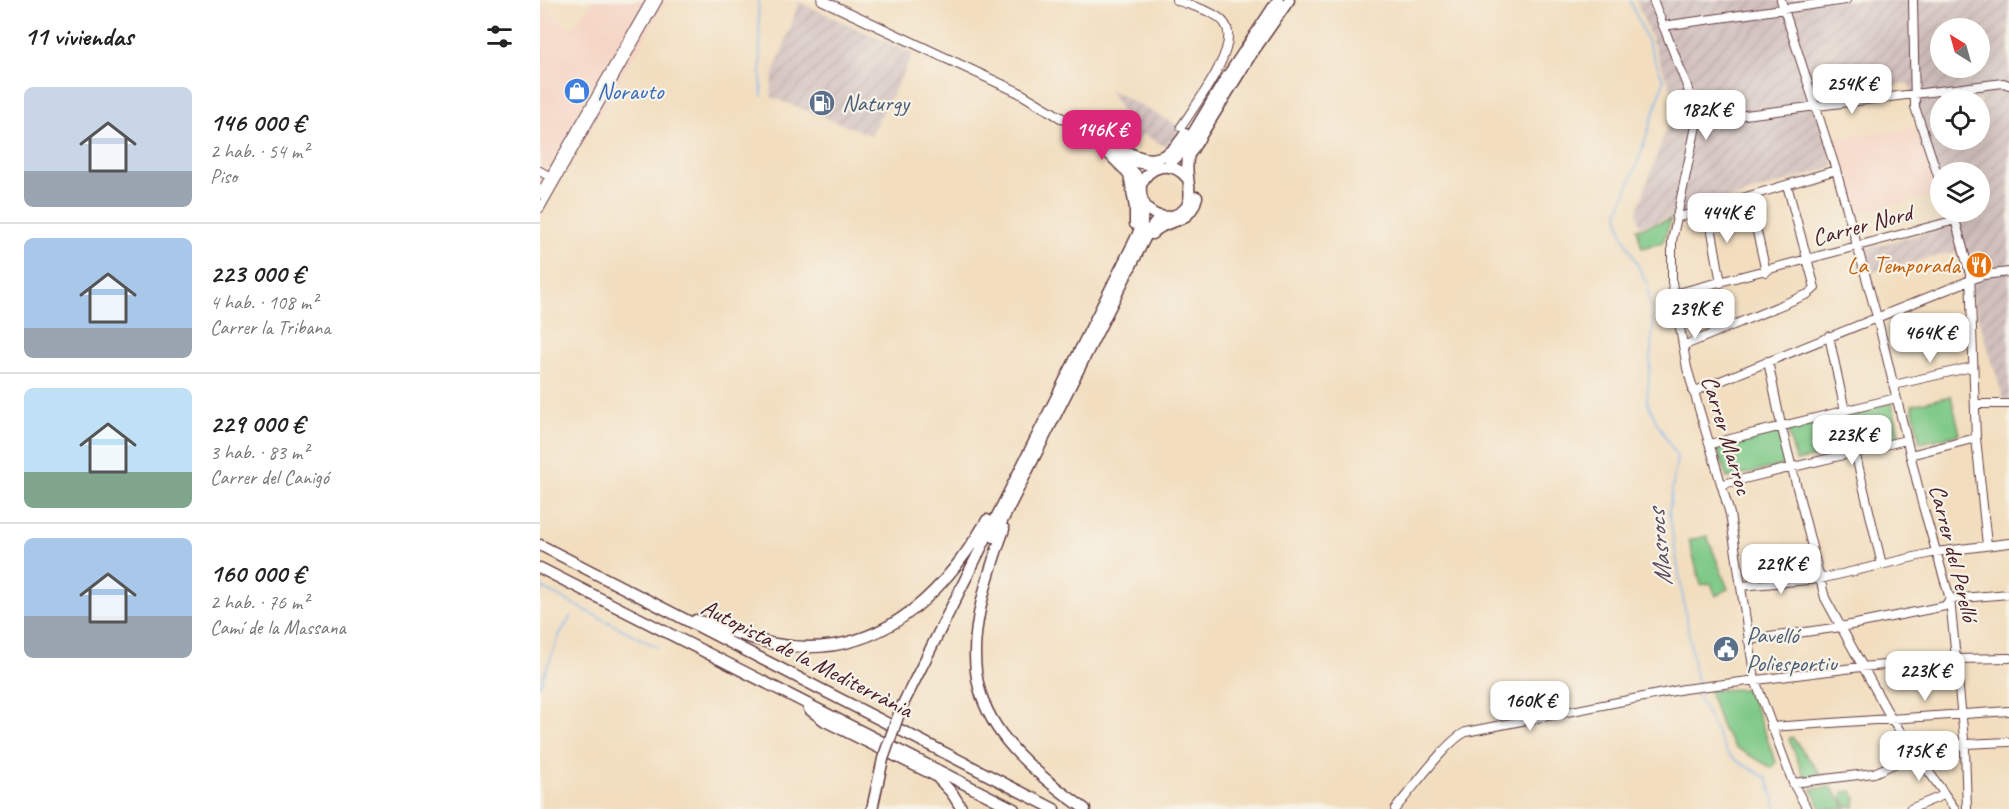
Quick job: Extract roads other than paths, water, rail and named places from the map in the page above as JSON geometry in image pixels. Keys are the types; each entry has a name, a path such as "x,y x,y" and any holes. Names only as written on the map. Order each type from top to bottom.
{"highway":[{"path":"872,809 904,709 1140,230 1143,204 1141,185 1148,174 1163,167 1181,153 1222,83 1278,0"},
{"path":"1143,204 1154,214 1161,216 1177,214 1187,205 1191,193 1186,177 1189,155 1250,56 1289,0"},
{"path":"1092,136 1139,157 1160,158 1175,149 1201,109 1222,83"},
{"path":"1092,136 1129,174 1136,214 1134,226 1109,280 1106,297"},
{"path":"1133,263 1156,230 1183,219 1194,208 1198,190 1192,160 1202,136"},
{"path":"1163,167 1178,170 1186,177"},
{"path":"607,581 684,617 763,642 809,648 845,644 885,629 920,605 936,588 984,527 1024,468 1148,232 1161,216"},
{"path":"1024,468 980,605 976,635 978,685 990,720 1002,738 1037,772 1085,809"},
{"name":"Autopista de la Mediterrània","path":"540,545 607,581 921,738 1054,809"},
{"name":"Autopista de la Mediterrània","path":"540,568 1014,809"},
{"path":"781,689 825,721 936,776 952,793 962,809"},
{"path":"879,809 886,760"}],"main road":[{"path":"822,0 1025,96 1138,163 1163,167"},
{"path":"1092,136 1129,164 1141,185"}],"street":[{"path":"540,194 651,0"},
{"path":"540,208 658,0"},
{"path":"1176,0 1216,16 1225,23 1228,30 1226,51 1217,70 1181,127"},
{"name":"Carrer Marroc","path":"1653,0 1687,86 1697,121 1676,219 1671,258 1674,294 1683,346 1693,392 1723,484 1755,680 1793,783 1807,809"},
{"path":"1663,26 1782,4 1845,0"},
{"path":"1913,0 1913,96 1934,162"},
{"name":"Carrer del Perelló","path":"1782,4 1836,170 1877,317 1906,440 1950,599 1965,747 1967,809"},
{"path":"1697,121 1913,96 2007,82"},
{"path":"1676,219 1836,170"},
{"path":"540,171 550,177"},
{"path":"1683,346 1808,294 1815,288 1787,185"},
{"path":"1749,196 1766,272"},
{"path":"1708,209 1721,283"},
{"name":"Carrer Nord","path":"1674,294 1808,261 1935,222"},
{"path":"1956,222 1970,280 1976,438 1987,545"},
{"path":"1693,392 1970,280 2007,271"},
{"path":"1828,336 1845,411"},
{"path":"1768,361 1781,425 1825,598 1891,718 1914,754 1955,809"},
{"path":"1894,385 1972,367"},
{"path":"1710,444 1896,398"},
{"path":"1975,404 2009,404"},
{"path":"1910,455 1976,438"},
{"path":"1723,484 1906,440"},
{"path":"1856,452 1882,565"},
{"path":"1741,586 1820,579 1936,552 2009,543"},
{"path":"1748,640 1841,627 1945,606 1950,599 2009,594"},
{"path":"1395,809 1420,782 1444,748 1466,732 1706,686 1862,667 1957,659 2009,658"},
{"path":"1771,727 1962,712 2009,711"},
{"path":"1793,783 1874,773 1914,754 2009,742"},
{"path":"1910,809 1944,795"}],"waterway":[{"path":"758,0 762,96"},
{"name":"Masrocs","path":"1630,0 1664,81 1640,156 1618,213 1622,234 1647,284 1653,326 1647,401 1677,457 1669,512 1697,684"},
{"path":"540,587 657,647"},
{"path":"540,685 560,634 571,616"},
{"name":"Masrocs","path":"1698,689 1699,698 1727,753 1767,778 1777,809"}],"place":[{"name":"Norauto","path":"577,91"},
{"name":"Naturgy","path":"822,103"},
{"name":"La Temporada","path":"1979,265"},
{"name":"Pavelló Poliesportiu","path":"1726,649"}]}
